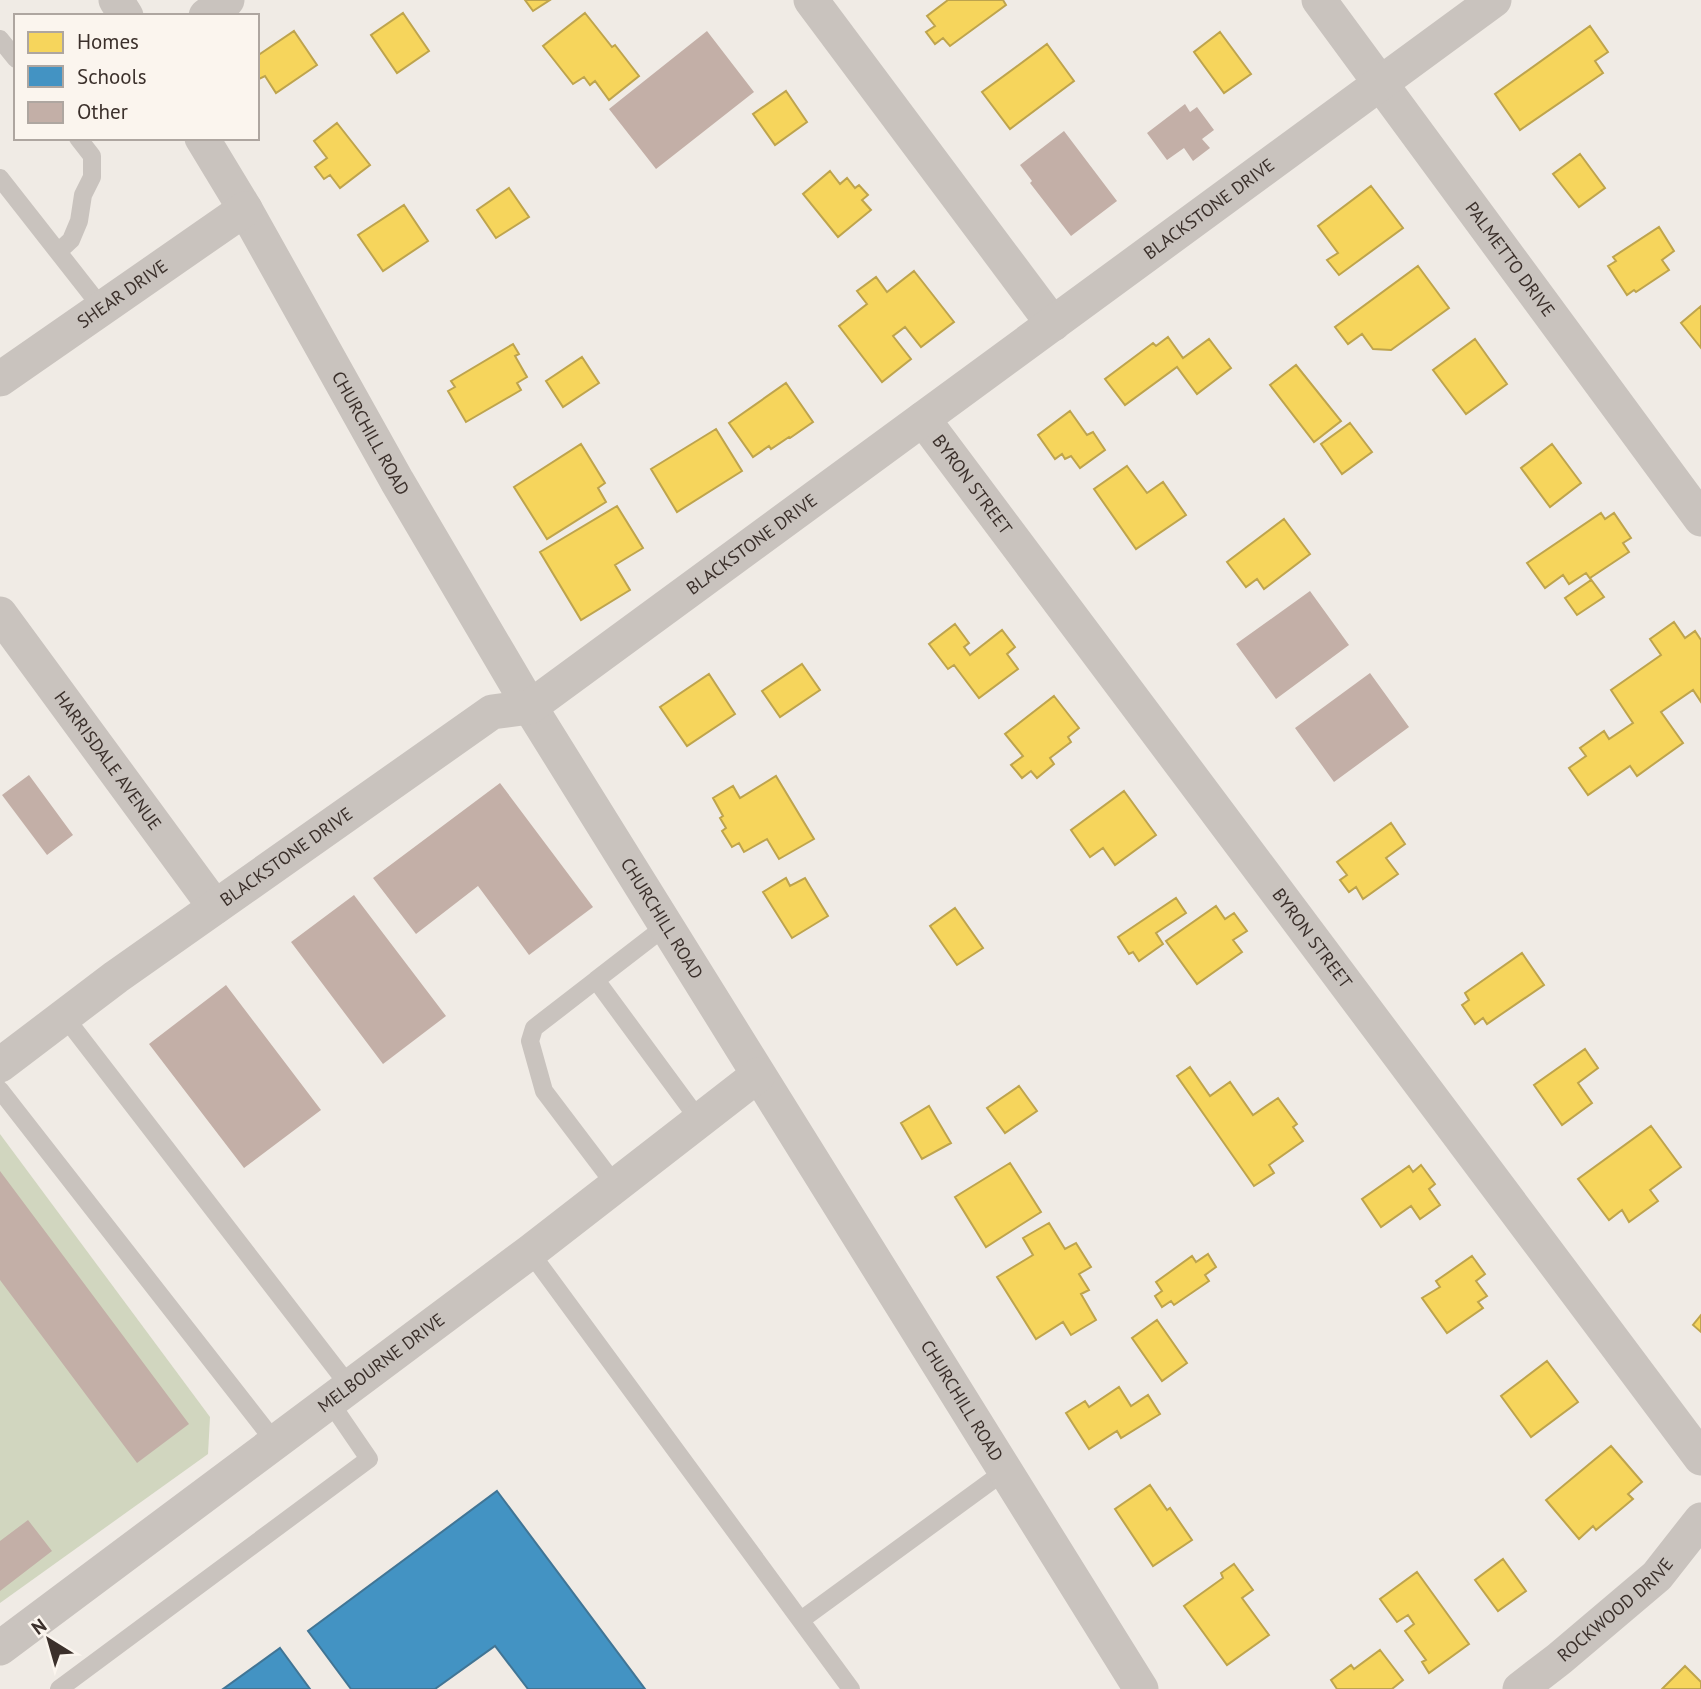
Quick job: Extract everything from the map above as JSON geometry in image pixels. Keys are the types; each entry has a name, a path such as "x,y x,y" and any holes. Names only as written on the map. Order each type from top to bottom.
{"street":[{"path":"208,14 227,0"},
{"path":"811,0 1053,324"},
{"name":"PALMETTO DRIVE","path":"1319,0 1701,519"},
{"name":"BLACKSTONE DRIVE","path":"0,1065 215,907 492,712 530,707 1494,0"},
{"name":"CHURCHILL ROAD","path":"203,140 245,209 397,481 530,707 1141,1689"},
{"name":"SHEAR DRIVE","path":"0,378 245,209"},
{"name":"BYRON STREET","path":"923,419 1701,1458"},
{"name":"HARRISDALE AVENUE","path":"0,614 215,907"},
{"name":"MELBOURNE DRIVE","path":"0,1648 530,1252 758,1074"},
{"name":"ROCKWOOD DRIVE","path":"1520,1689 1657,1576 1701,1520"}],"lane":[{"path":"0,39 14,56"},
{"path":"58,253 71,240 79,222 83,195 92,177 92,156 80,140"},
{"path":"0,178 102,308"},
{"path":"616,1185 544,1091 530,1041 534,1028 666,926"},
{"path":"596,979 699,1120"},
{"path":"59,1689 369,1458 340,1394 64,1016"},
{"path":"0,1090 275,1442"},
{"path":"530,1252 851,1689"},
{"path":"801,1620 1005,1471"}],"green space":[{"path":"0,1134 210,1417 208,1454 0,1603"}],"building: Homes":[{"path":"525,0 550,0 533,11"},
{"path":"948,0 1003,0 1006,5 950,46 943,38 935,44 926,32 935,26 927,16"},
{"path":"403,13 429,51 397,73 371,35"},
{"path":"585,13 639,76 609,100 595,81 590,85 584,77 573,84 543,46"},
{"path":"1590,26 1608,52 1595,61 1603,73 1520,130 1495,94"},
{"path":"294,31 317,65 276,93 265,76 259,79 259,55"},
{"path":"1220,32 1251,74 1224,93 1194,52"},
{"path":"1047,44 1074,81 1010,129 982,92"},
{"path":"786,91 807,122 775,145 753,114"},
{"path":"337,123 370,165 340,188 330,175 324,179 315,167 327,158 314,141"},
{"path":"1580,154 1605,188 1579,207 1553,174"},
{"path":"830,171 840,184 847,178 855,188 859,185 868,195 862,200 871,210 838,237 803,194"},
{"path":"1371,186 1403,228 1339,275 1327,260 1338,253 1318,226"},
{"path":"509,188 529,217 496,238 477,210"},
{"path":"404,205 428,241 383,271 358,235"},
{"path":"1659,227 1674,251 1662,260 1669,270 1627,295 1608,266 1616,261 1613,257"},
{"path":"1418,266 1449,308 1391,350 1373,349 1362,334 1348,344 1335,327"},
{"path":"914,271 954,322 921,347 905,327 893,336 911,359 882,382 839,326 867,304 857,291 876,277 887,292"},
{"path":"1701,306 1701,348 1681,323"},
{"path":"1168,337 1183,358 1209,339 1231,368 1197,394 1177,367 1125,405 1105,379 1153,343 1156,346"},
{"path":"1475,339 1507,384 1466,414 1433,370"},
{"path":"513,344 519,354 515,356 527,377 517,383 521,390 466,422 448,391 455,387 451,381"},
{"path":"582,357 599,383 563,407 546,381"},
{"path":"1296,365 1341,421 1314,442 1270,385"},
{"path":"786,383 813,422 790,438 771,449 769,446 753,457 729,423"},
{"path":"1070,411 1087,435 1093,432 1105,450 1080,468 1071,456 1065,459 1062,454 1055,459 1038,435"},
{"path":"1350,423 1372,452 1342,474 1321,444"},
{"path":"716,429 742,471 677,512 651,469"},
{"path":"581,444 605,483 598,488 606,502 547,539 514,487"},
{"path":"1552,444 1581,483 1550,507 1521,468"},
{"path":"1127,466 1147,493 1163,482 1186,515 1136,549 1094,489"},
{"path":"617,506 643,548 615,565 630,590 581,620 540,552"},
{"path":"1601,513 1605,519 1614,513 1631,538 1623,543 1629,552 1590,578 1604,597 1577,615 1565,598 1591,580 1586,573 1569,584 1563,575 1545,588 1527,563"},
{"path":"1284,519 1310,554 1264,589 1257,579 1246,587 1227,562"},
{"path":"1674,622 1685,638 1695,631 1701,640 1701,702 1693,690 1661,712 1683,743 1637,776 1630,766 1588,795 1569,768 1586,756 1580,748 1604,731 1609,739 1633,723 1611,690 1661,655 1650,639"},
{"path":"955,624 969,643 964,647 970,655 1002,630 1015,647 1007,654 1018,669 979,698 954,665 948,669 929,644"},
{"path":"802,664 820,690 780,717 762,691"},
{"path":"709,674 735,714 687,746 660,707"},
{"path":"1054,696 1079,728 1068,737 1071,742 1050,758 1054,764 1037,778 1031,771 1022,778 1011,765 1023,756 1005,734"},
{"path":"776,776 814,839 779,859 767,839 744,852 739,843 732,847 722,831 726,828 720,818 723,816 713,798 733,786 740,798"},
{"path":"1124,791 1156,835 1115,865 1103,848 1090,857 1071,830"},
{"path":"1391,823 1405,844 1386,858 1398,874 1363,899 1356,887 1349,892 1340,880 1347,875 1337,862"},
{"path":"786,878 790,886 805,878 828,916 792,938 763,892"},
{"path":"1176,898 1186,913 1156,933 1163,944 1139,961 1133,952 1129,954 1118,937"},
{"path":"1216,906 1225,919 1234,913 1247,931 1233,940 1242,952 1197,984 1166,941"},
{"path":"955,908 983,948 957,965 930,926"},
{"path":"1522,953 1544,985 1487,1024 1483,1018 1475,1024 1462,1005 1469,1000 1465,993"},
{"path":"1585,1049 1598,1068 1578,1083 1592,1103 1562,1125 1534,1085"},
{"path":"1190,1067 1210,1096 1230,1082 1253,1115 1278,1098 1297,1124 1293,1127 1303,1141 1269,1165 1274,1173 1254,1186 1177,1076"},
{"path":"1019,1086 1037,1111 1005,1133 987,1108"},
{"path":"929,1106 951,1143 922,1159 901,1123"},
{"path":"1651,1126 1681,1167 1650,1190 1658,1201 1629,1222 1622,1210 1609,1220 1578,1179"},
{"path":"1010,1163 1041,1212 986,1247 955,1197"},
{"path":"1421,1165 1435,1184 1429,1189 1440,1205 1420,1219 1411,1206 1381,1227 1362,1199 1409,1166 1413,1172"},
{"path":"1049,1223 1065,1249 1076,1243 1091,1267 1079,1274 1089,1290 1081,1294 1096,1320 1071,1335 1063,1322 1036,1339 997,1277 1033,1255 1023,1238"},
{"path":"1208,1254 1216,1267 1205,1275 1209,1281 1174,1305 1171,1301 1162,1307 1155,1296 1162,1291 1156,1282 1192,1256 1196,1262"},
{"path":"1472,1256 1485,1274 1476,1281 1487,1296 1478,1302 1483,1308 1447,1333 1422,1298 1440,1287 1436,1281"},
{"path":"1701,1315 1701,1332 1693,1325"},
{"path":"1157,1320 1187,1363 1162,1381 1132,1338"},
{"path":"1547,1361 1578,1402 1531,1437 1501,1396"},
{"path":"1119,1387 1131,1406 1148,1395 1160,1414 1121,1438 1117,1431 1089,1449 1066,1413 1085,1401 1089,1407"},
{"path":"1611,1446 1642,1482 1628,1494 1633,1499 1596,1530 1593,1526 1579,1539 1546,1500"},
{"path":"1150,1485 1192,1540 1153,1566 1115,1509"},
{"path":"1503,1559 1526,1591 1498,1611 1475,1580"},
{"path":"1234,1564 1253,1590 1242,1598 1269,1635 1227,1665 1184,1606 1223,1578 1221,1573"},
{"path":"1417,1572 1469,1644 1429,1673 1422,1662 1426,1660 1405,1631 1414,1624 1408,1615 1397,1622 1380,1599"},
{"path":"1380,1650 1403,1680 1392,1689 1337,1689 1331,1680 1351,1665 1354,1669"},
{"path":"1685,1666 1701,1682 1701,1689 1662,1689"}],"building: Schools":[{"path":"497,1491 645,1689 528,1689 495,1646 435,1689 351,1689 308,1631"},
{"path":"280,1648 310,1689 223,1689"}],"building: Other":[{"path":"707,31 754,92 656,169 609,109"},
{"path":"1185,104 1190,112 1197,107 1214,130 1202,139 1210,148 1193,161 1184,148 1167,160 1147,133"},
{"path":"1064,131 1117,201 1071,236 1030,183 1032,181 1020,165"},
{"path":"1310,591 1349,645 1276,699 1236,644"},
{"path":"1370,673 1409,727 1334,782 1295,728"},
{"path":"29,775 73,835 47,855 2,795"},
{"path":"500,783 593,907 529,955 478,886 416,934 373,878"},
{"path":"354,895 446,1016 383,1064 291,942"},
{"path":"226,985 321,1110 244,1168 149,1044"},
{"path":"0,1171 189,1424 137,1463 0,1280"},
{"path":"28,1520 52,1551 0,1591 0,1541"}]}
